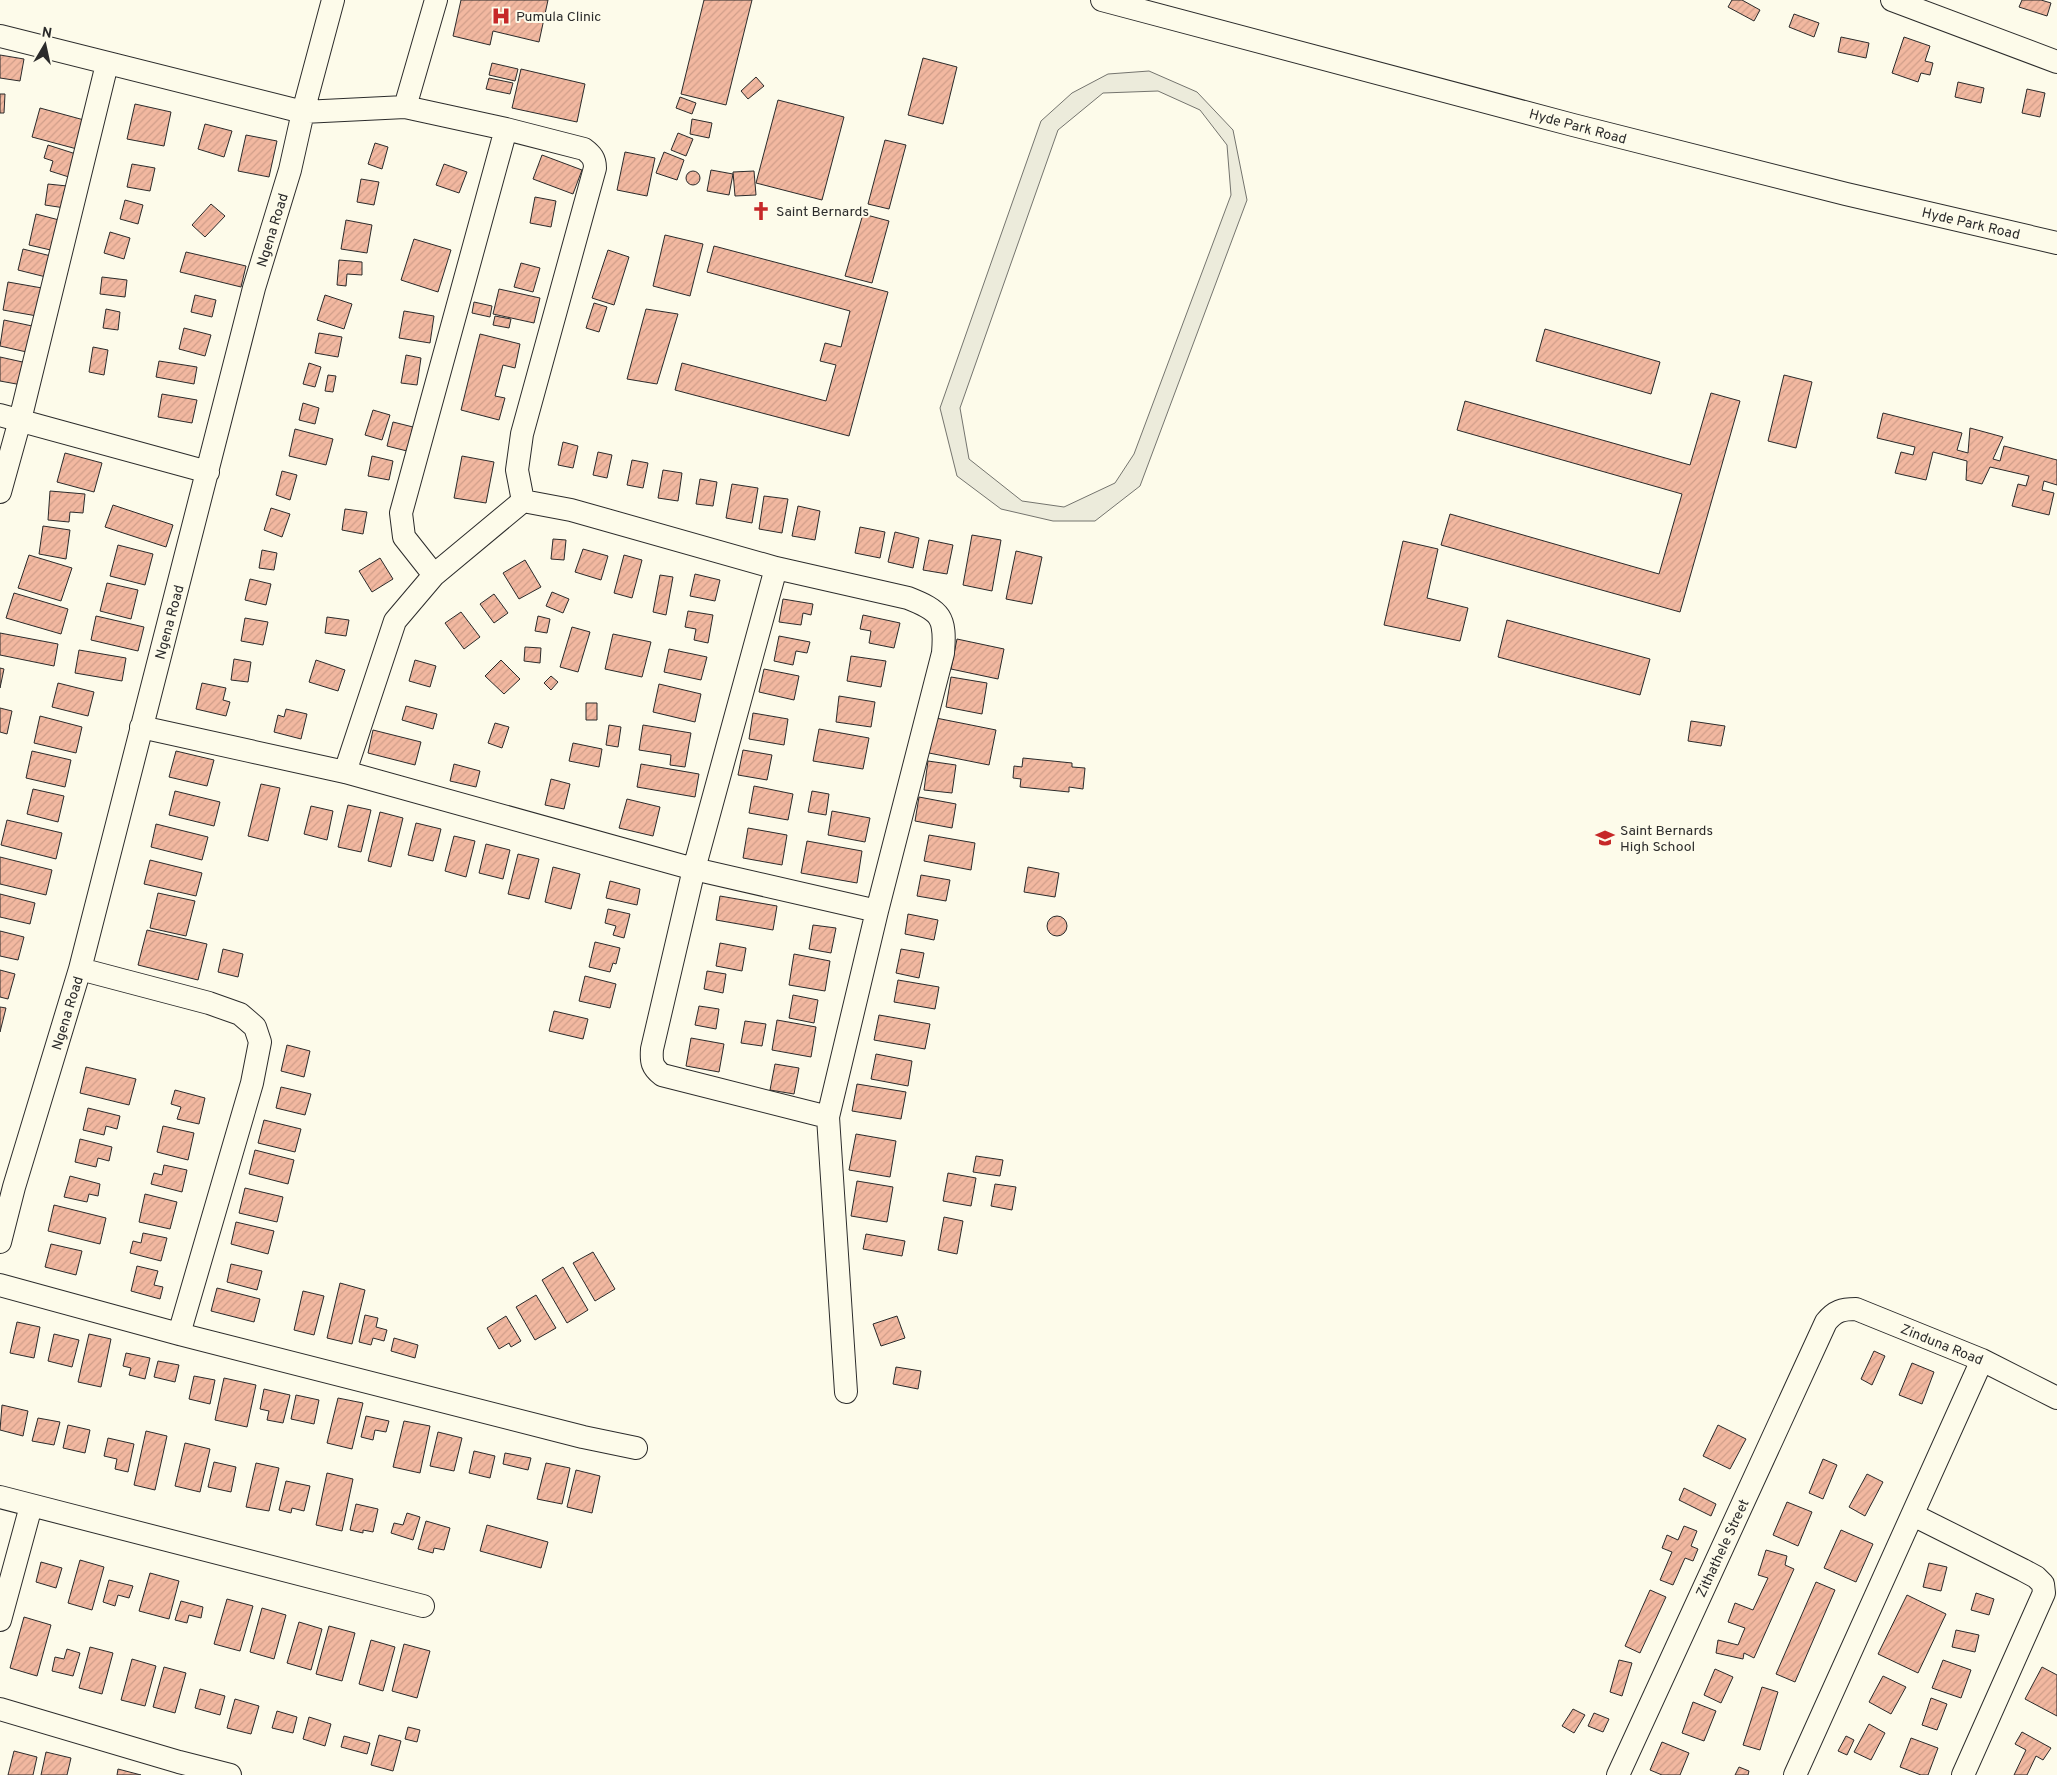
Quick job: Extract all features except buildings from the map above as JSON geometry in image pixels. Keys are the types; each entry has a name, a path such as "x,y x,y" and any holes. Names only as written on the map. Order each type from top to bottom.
{"street":[{"name":"Ngena Road","path":"0,1242 14,1188 80,969 254,288 290,170 303,112 333,0"},
{"path":"404,107 436,0"},
{"name":"Hyde Park Road","path":"1102,0 1573,125 1846,194 2057,243"},
{"path":"1892,0 2057,62"},
{"path":"0,36 303,112 404,107 506,129 584,149 592,155 595,161 595,168 522,434 517,470 523,501"},
{"path":"0,492 10,418 107,64"},
{"path":"434,575 404,537 401,512 506,129"},
{"path":"10,418 208,472"},
{"path":"523,501 572,510 776,568 914,600 927,606 938,615 945,630 943,653 877,911 828,1117 846,1392"},
{"path":"345,772 395,621 434,575 523,501"},
{"path":"776,568 694,869 652,1050 651,1062 654,1069 662,1075 828,1117"},
{"path":"141,727 345,772 694,869 877,911"},
{"path":"80,969 210,1003 240,1014 255,1027 260,1042 252,1083 179,1334"},
{"path":"0,1285 179,1334 583,1437 636,1448"},
{"name":"Zinduna Road","path":"1826,1322 1834,1313 1844,1309 1856,1309 1982,1360 2057,1398"},
{"name":"Zithathele Street","path":"1618,1775 1826,1322"},
{"path":"1795,1775 1982,1360"},
{"path":"0,1497 423,1606"},
{"path":"0,1620 31,1506"},
{"path":"1913,1515 2024,1570 2043,1584 2044,1593 1963,1775"},
{"path":"0,1709 177,1769 230,1775"}],"shaded area":[{"path":"1149,71 1197,92 1233,130 1247,200 1140,486 1095,521 1053,521 1001,509 957,476 940,408 1041,121 1072,93 1108,74","holes":["1158,91 1200,110 1227,145 1231,195 1134,454 1115,483 1064,507 1022,501 969,459 960,408 1058,130 1103,93"]}],"place":[{"name":"Pumula Clinic","path":"501,16"},
{"name":"Saint Bernards","path":"761,211"},
{"name":"Saint Bernards High School","path":"1605,838"}]}
